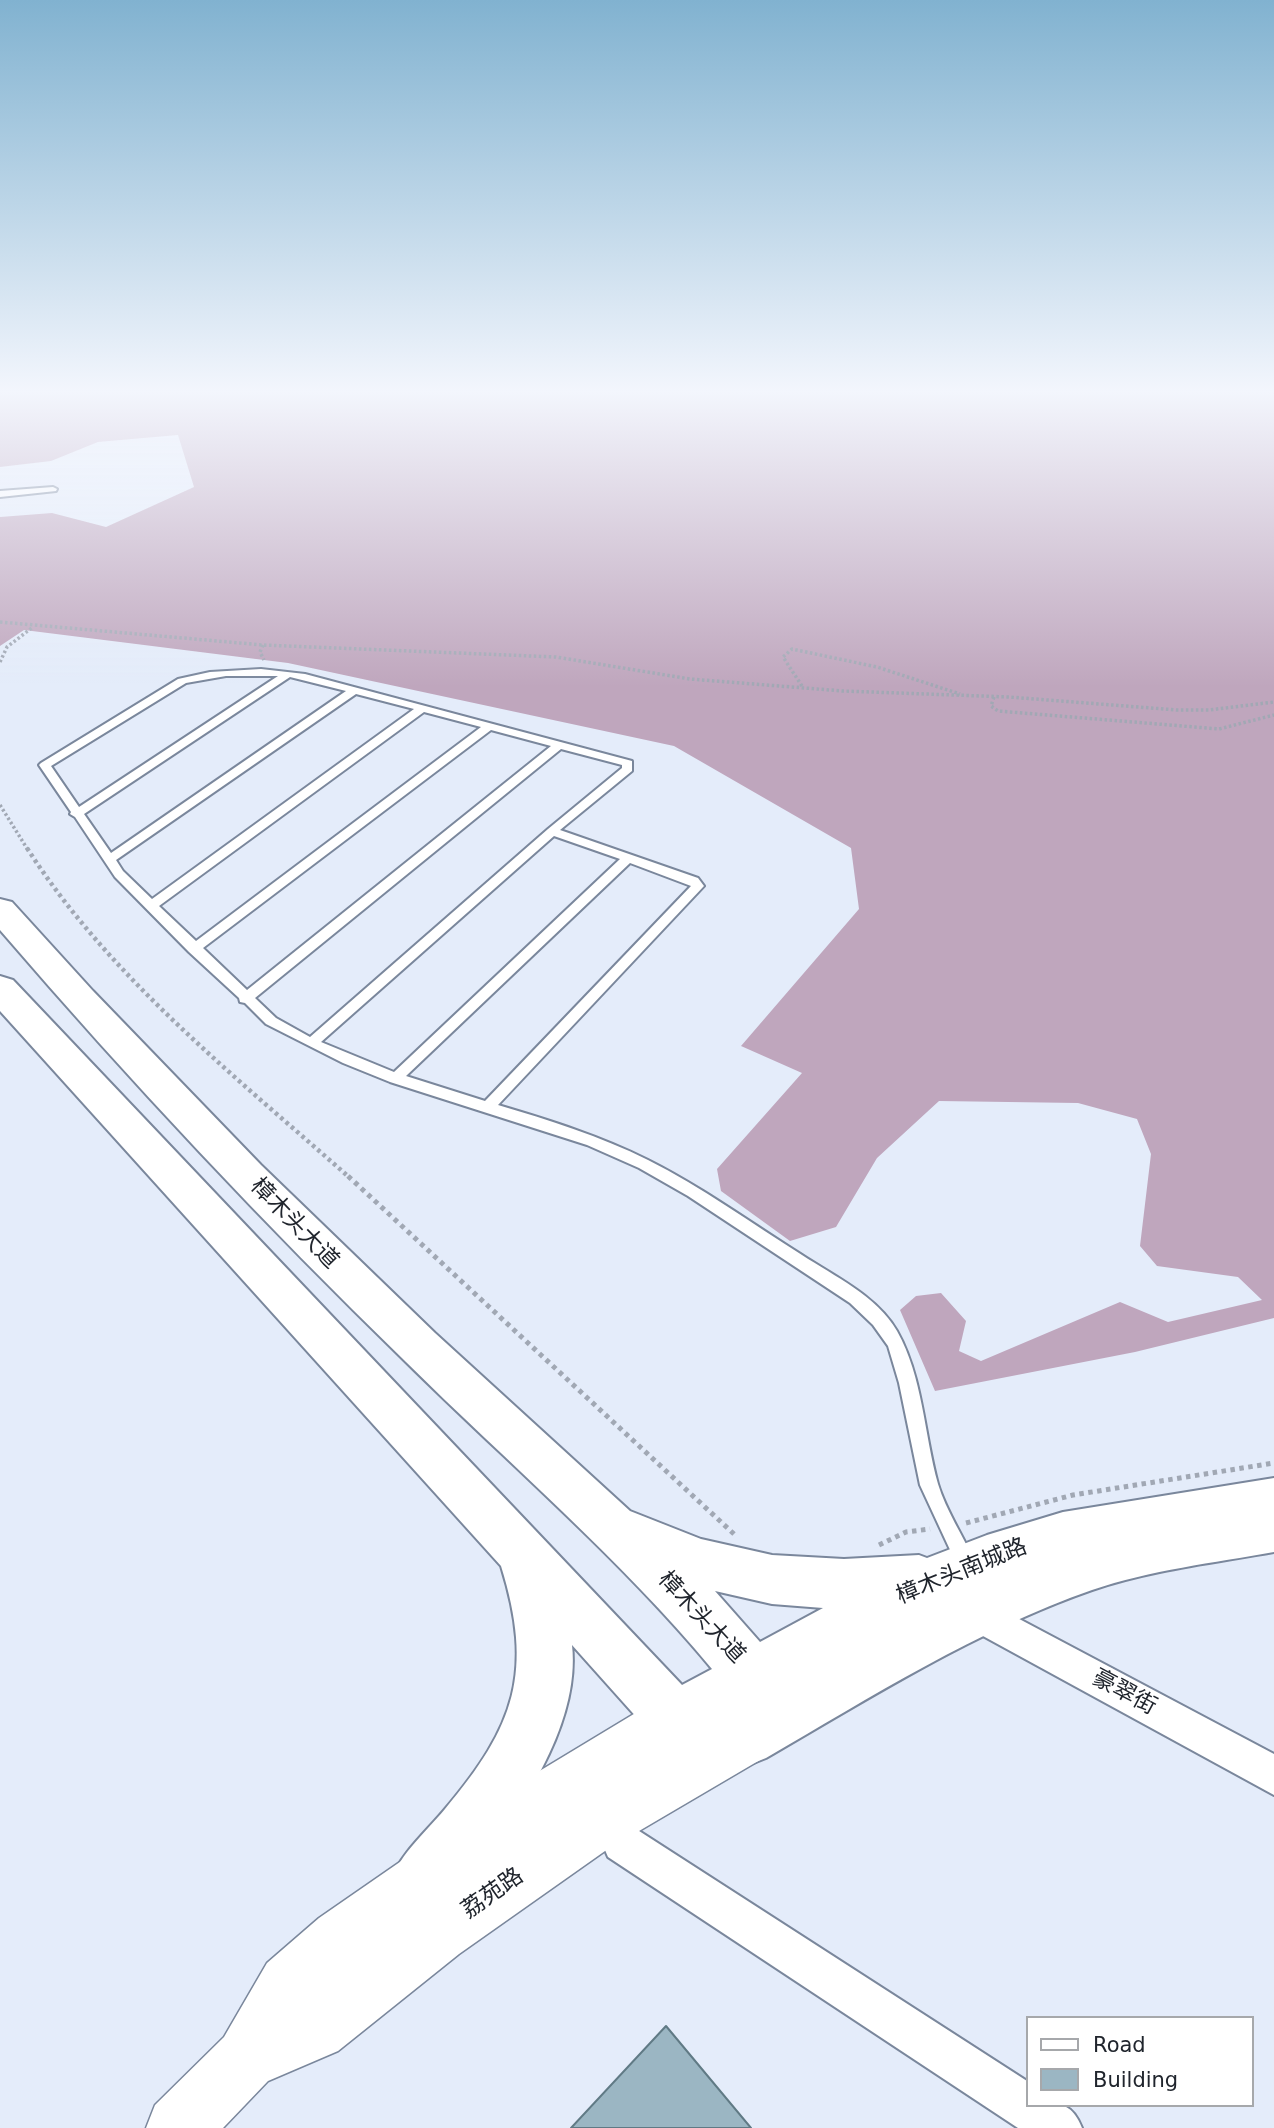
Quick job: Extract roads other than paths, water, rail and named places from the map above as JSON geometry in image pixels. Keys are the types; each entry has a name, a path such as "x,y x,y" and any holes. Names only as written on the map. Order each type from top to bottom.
{"main road":[{"name":"樟木头大道","path":"0,909 90,1013 328,1260 684,1595 754,1677 746,1738"},
{"path":"0,988 676,1719 746,1738"},
{"name":"樟木头南城路","path":"676,1719 895,1598 959,1570 1033,1544 1079,1532 1274,1500"},
{"path":"601,1518 668,1551 744,1576 777,1582 854,1584 959,1570"},
{"name":"樟木头南城路","path":"959,1570 1121,1558 1274,1529"},
{"path":"420,1881 484,1810 506,1778 537,1715 544,1681 543,1616 527,1565 512,1541"},
{"name":"樟木头南城路","path":"746,1738 926,1635 959,1570"},
{"name":"荔苑路","path":"178,2128 246,2059 288,1984 340,1939 420,1881 676,1719"},
{"name":"荔苑路","path":"246,2059 316,2029 438,1933 510,1882 585,1832 746,1738"}],"street":[{"name":"豪翠街","path":"959,1570 1274,1774"},
{"path":"622,1843 1026,2106"},
{"path":"1027,2107 1059,2128"}],"lane":[{"path":"0,494 53,489"},
{"path":"311,1043 552,831 629,767 625,762 266,669 200,676 182,681 45,765 108,860 245,999 271,1021 311,1043 395,1079 574,1135 632,1158 714,1205 876,1317 899,1352 929,1488 959,1570"},
{"path":"76,814 289,674"},
{"path":"108,860 355,690"},
{"path":"151,906 422,708"},
{"path":"194,948 489,726"},
{"path":"245,999 559,745"},
{"path":"487,1108 698,886 694,881 552,831"},
{"path":"395,1079 628,858"}]}
